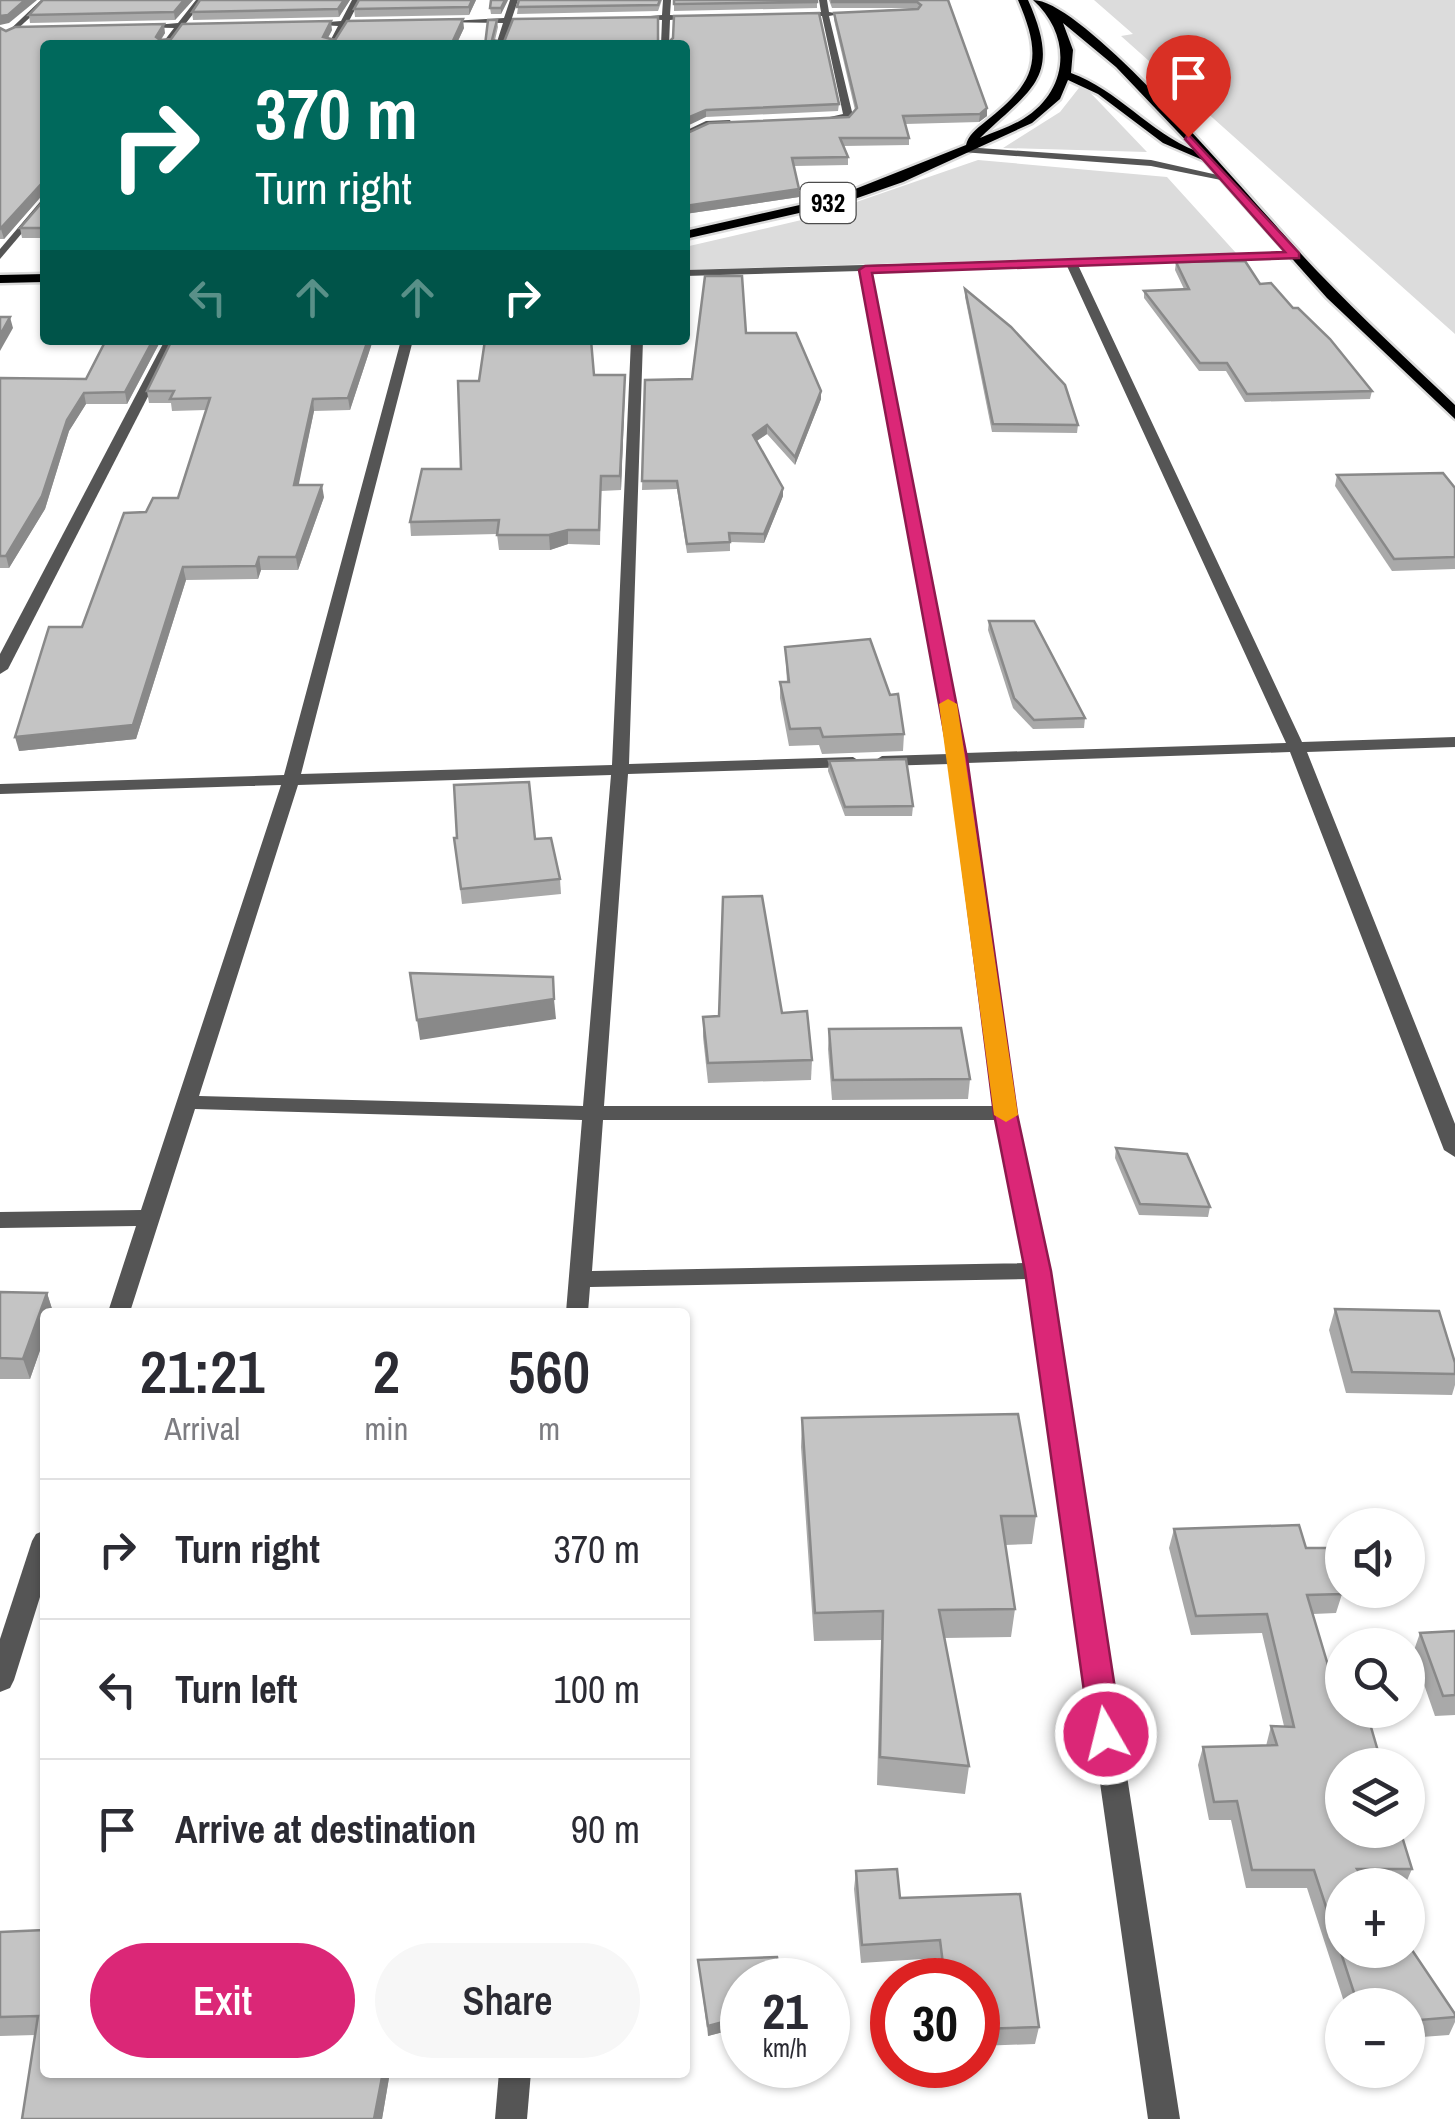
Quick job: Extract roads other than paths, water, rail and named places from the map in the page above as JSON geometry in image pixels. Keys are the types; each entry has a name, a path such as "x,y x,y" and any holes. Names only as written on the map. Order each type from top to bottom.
{"main road":[{"path":"1024,0 1040,41 1039,73 1097,73"},
{"path":"1038,0 1090,36 1169,115 1294,256 1455,414"},
{"path":"1053,11 1068,50 1065,75"},
{"name":"932","path":"965,150 977,133 1026,93 1039,73"},
{"path":"1065,75 1090,81 1180,151 1207,158"},
{"name":"932","path":"690,234 839,200 899,179 1028,121 1056,97 1065,75"},
{"path":"1114,78 1151,112 1169,115"},
{"path":"0,279 40,278"}],"street":[{"path":"0,43 45,0"},
{"path":"169,40 200,0"},
{"path":"335,40 356,0"},
{"path":"502,40 514,0"},
{"path":"665,40 666,0"},
{"path":"814,121 848,116 822,0"},
{"path":"786,15 843,14"},
{"path":"627,18 706,17"},
{"path":"417,22 548,20"},
{"path":"289,24 380,23"},
{"path":"124,27 216,25"},
{"path":"0,30 32,29"},
{"path":"690,132 706,124 741,122"},
{"path":"965,150 1123,160 1226,178"},
{"path":"0,256 40,205"},
{"path":"690,273 1294,256"},
{"path":"1070,262 1297,748 1455,1150"},
{"path":"865,270 958,758 1006,1114 1038,1271 1164,2119"},
{"path":"0,668 167,345"},
{"path":"119,1308 291,779 407,345"},
{"path":"577,1308 620,772 638,345"},
{"path":"0,789 620,772 1455,742"},
{"path":"187,1102 592,1112 1006,1114"},
{"path":"0,1220 148,1218"},
{"path":"578,1278 1038,1271"},
{"path":"0,1680 40,1556"},
{"path":"511,2119 514,2078"}]}
